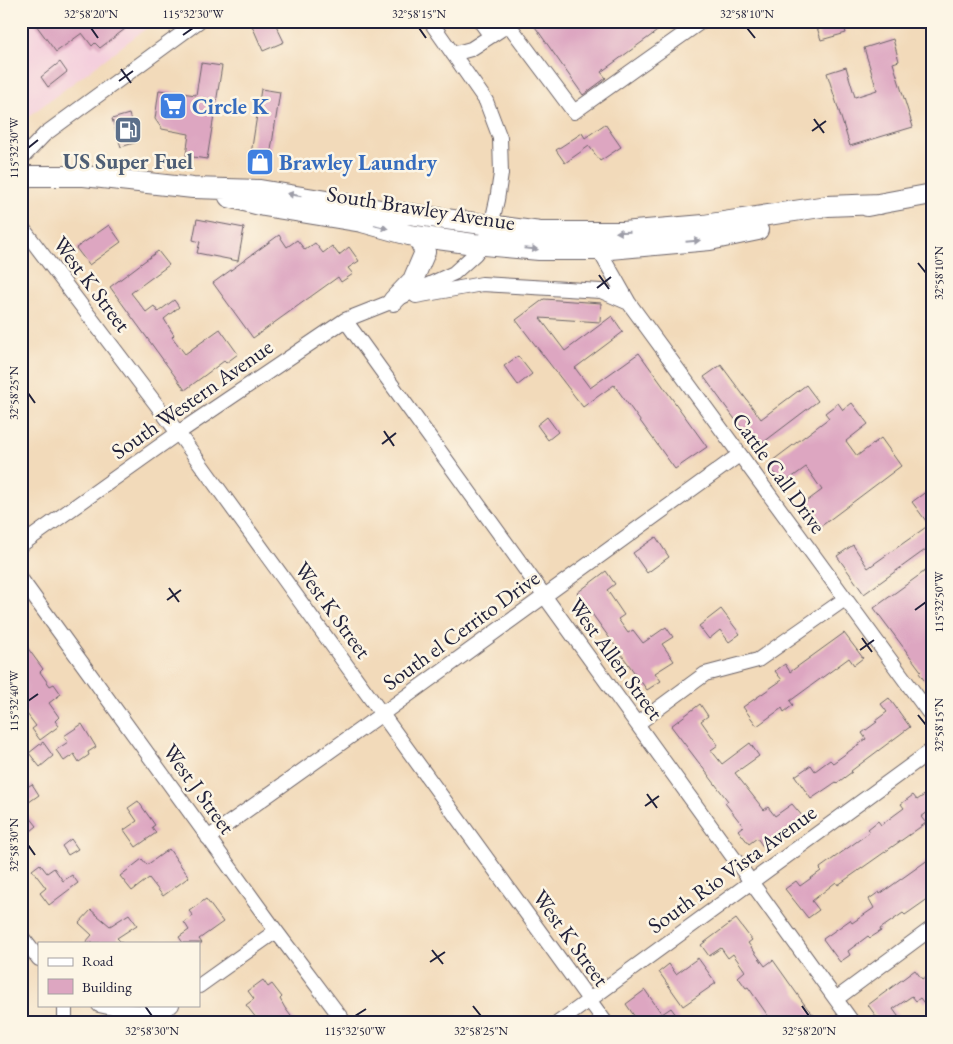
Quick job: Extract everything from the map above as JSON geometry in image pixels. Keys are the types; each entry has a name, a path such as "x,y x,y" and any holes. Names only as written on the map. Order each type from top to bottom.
{"highway":[{"name":"South Brawley Avenue","path":"21,178 31,176 84,176 194,188 260,190 387,211 540,232 623,232 704,225 827,206 880,204"},
{"name":"South Brawley Avenue","path":"194,188 264,206 362,222 417,236 482,245 539,250 599,250 710,240 932,194"},
{"path":"393,301 413,280 425,252 417,236"}],"street":[{"path":"21,159 45,134 199,21"},
{"name":"South Western Avenue","path":"21,545 178,433 345,320 393,301 454,273 467,263 482,245 491,226 501,174 500,138 486,101 430,21"},
{"path":"480,21 491,36"},
{"path":"454,54 471,49 511,23 574,112 702,21"},
{"path":"21,144 45,134"},
{"name":"West K Street","path":"21,226 178,433 606,1023"},
{"name":"Cattle Call Drive","path":"599,250 629,303 932,717"},
{"name":"South Western Avenue","path":"393,301 482,284 601,291 629,303"},
{"name":"West Allen Street","path":"345,320 853,1023"},
{"name":"South el Cerrito Drive","path":"208,838 739,455"},
{"name":"West J Street","path":"21,579 208,838 345,1023"},
{"path":"637,724 704,674 758,660 845,599"},
{"name":"South Rio Vista Avenue","path":"558,1023 932,750"},
{"path":"836,999 932,928"},
{"path":"200,985 276,931"},
{"path":"21,936 38,958"},
{"path":"65,1006 65,1023"},
{"path":"103,1006 126,1012 166,1009"},
{"path":"147,1023 166,1009"}],"shaded area":[{"path":"21,21 156,21 21,122"}],"building":[{"path":"33,21 119,21 125,29 100,48 95,43 92,46 82,33 56,52"},
{"path":"250,21 274,21 284,42 263,51"},
{"path":"531,21 671,21 601,72 606,78 583,95"},
{"path":"815,21 842,21 846,33 821,40"},
{"path":"893,39 899,61 893,63 913,127 850,146 827,73 846,67 855,97 877,90 864,48"},
{"path":"60,62 67,72 48,87 41,77"},
{"path":"201,63 222,66 207,159 186,156 189,134 162,129 155,119 159,90 196,95"},
{"path":"261,89 280,92 268,170 249,167"},
{"path":"129,114 137,142 121,147 112,119"},
{"path":"605,124 621,147 600,161 589,146 565,163 556,150 582,133 585,138"},
{"path":"197,219 244,228 238,261 197,253 200,242 193,240"},
{"path":"109,225 121,242 89,265 76,248"},
{"path":"279,235 287,247 297,240 305,250 315,243 323,253 332,246 339,255 349,247 359,261 348,268 353,274 341,282 338,277 253,338 213,283"},
{"path":"158,251 169,265 131,293 146,312 154,306 158,312 174,300 179,307 164,319 174,335 172,337 185,354 220,329 238,354 226,363 224,361 185,390 110,287"},
{"path":"544,299 601,303 600,322 540,318 565,351 612,316 623,332 575,368 590,388 639,353 707,447 675,469 614,385 583,407 516,320"},
{"path":"518,356 532,374 518,385 504,366"},
{"path":"721,365 761,419 806,385 818,401 756,448 704,377"},
{"path":"838,403 843,410 852,403 868,424 846,441 857,456 881,438 901,466 816,530 799,507 822,490 806,467 783,484 768,464 829,418 825,413"},
{"path":"547,417 558,432 548,440 537,425"},
{"path":"927,491 932,498 932,545 864,594 837,556 853,545 868,568 929,525 912,502"},
{"path":"656,537 669,557 647,573 633,553"},
{"path":"932,566 932,691 919,673 921,671 874,608"},
{"path":"606,571 615,584 607,590 624,615 618,619 628,633 633,630 643,643 666,627 673,637 662,644 674,661 655,673 661,681 647,690 577,593"},
{"path":"721,609 740,634 729,642 720,630 709,639 699,626"},
{"path":"844,633 863,658 854,665 849,658 790,701 793,705 784,712 782,708 757,726 743,707 782,680 775,671 785,664 790,672"},
{"path":"21,639 43,669 40,672 50,686 54,684 61,694 49,703 59,717 55,721 59,726 40,740 32,729 36,726 21,706"},
{"path":"889,698 910,727 837,783 811,799 795,776 811,765 815,771 830,760 833,763 866,739 862,733 887,712 881,704"},
{"path":"700,704 708,716 701,721 718,745 711,750 722,764 750,743 759,756 735,773 764,810 768,807 775,816 792,804 804,818 764,848 757,838 749,844 738,830 743,826 725,803 728,801 671,726"},
{"path":"82,724 96,747 88,752 89,755 79,762 74,754 64,761 56,750 68,742 64,736"},
{"path":"43,742 53,756 40,767 29,753"},
{"path":"32,784 39,795 22,807 37,826 21,839 21,791"},
{"path":"932,790 932,809 921,817 926,823 838,885 836,882 812,901 819,910 808,918 785,889 796,881 800,886 821,871 820,868 870,832 868,829 878,821 881,825 904,808 901,804 913,795 917,800"},
{"path":"138,801 155,825 152,827 156,833 136,847 124,830 137,821 128,808"},
{"path":"71,839 78,849 68,855 62,846"},
{"path":"169,849 189,877 163,896 149,878 132,891 120,876 142,859 147,865"},
{"path":"932,857 932,896 905,915 903,913 870,938 868,936 848,951 850,955 840,962 823,939 850,920 852,923 874,908 869,899 879,892 880,894"},
{"path":"40,864 47,873 54,868 63,881 72,875 78,883 49,905 40,893 46,888 32,870"},
{"path":"206,899 223,922 199,939 202,943 182,942 179,937 189,930 184,922 193,916 189,911"},
{"path":"91,910 110,926 129,914 137,925 117,938 121,942 86,942 92,935 79,923"},
{"path":"736,919 752,940 748,943 765,966 773,960 807,1008 815,1016 812,1018 816,1023 773,1023 748,987 746,988 738,977 745,971 733,954 728,958 721,948 709,956 701,945"},
{"path":"698,958 716,983 683,1006 659,972 669,964 676,974"},
{"path":"915,970 922,979 932,972 932,998 924,1003 920,998 916,1001 912,996 893,1009 903,1023 881,1023 868,1005"},
{"path":"263,980 268,987 272,984 282,997 280,999 296,1023 260,1023 246,1005 254,999 248,991"},
{"path":"645,990 662,1014 671,1008 682,1023 639,1023 626,1004"}],"place":[{"name":"Circle K","path":"173,106"},
{"name":"US Super Fuel","path":"128,130"},
{"name":"Brawley Laundry","path":"260,162"}]}
